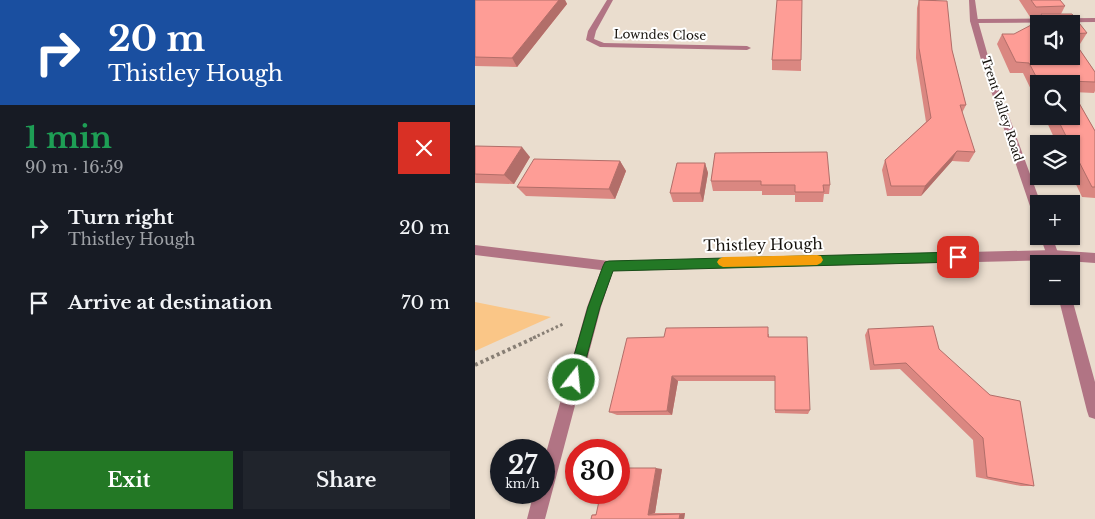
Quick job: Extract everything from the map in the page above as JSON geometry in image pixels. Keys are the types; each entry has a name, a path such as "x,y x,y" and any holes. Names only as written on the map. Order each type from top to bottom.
{"street":[{"name":"Lowndes Close","path":"610,0 592,32 590,40 603,45 747,48"},
{"name":"Trent Valley Road","path":"972,0 974,21 1005,120 1032,195"},
{"path":"974,21 1095,20"},
{"name":"Thistley Hough","path":"475,250 609,266 1030,259"},
{"name":"Thistley Hough","path":"1080,258 1095,258"},
{"path":"555,448 594,307 609,266"},
{"path":"1067,305 1095,411"},
{"path":"536,519 540,504"}],"path":[{"path":"475,365 570,321 594,307"}],"shaded area":[{"path":"475,302 551,317 475,351"}],"building":[{"path":"475,0 559,0 512,58 475,57"},
{"path":"777,0 802,0 801,60 772,60"},
{"path":"919,0 947,1 952,50 966,105 960,105 975,152 957,151 925,186 891,186 885,160 931,118 919,48"},
{"path":"1031,0 1060,0 1065,6 1036,7"},
{"path":"1041,14 1073,15 1042,15"},
{"path":"1080,24 1087,33 1080,33"},
{"path":"1030,26 1030,65 1029,63 1016,62 1002,34 1014,34"},
{"path":"1080,50 1095,72 1095,82 1080,81 1080,75 1035,75 1030,65 1080,65"},
{"path":"1080,105 1095,131 1095,187 1092,187 1080,164 1080,135 1066,135 1060,125 1080,125"},
{"path":"475,146 522,147 504,175 475,174"},
{"path":"827,152 830,185 823,185 824,192 795,192 795,185 761,185 761,181 711,181 715,153"},
{"path":"534,159 620,161 609,189 517,187"},
{"path":"677,163 705,163 700,193 670,193"},
{"path":"933,326 939,349 990,395 1020,401 1034,486 987,477 983,438 906,363 874,365 868,329"},
{"path":"768,327 768,337 807,337 810,410 775,410 775,376 672,376 667,411 609,412 627,338 664,337 666,328"},
{"path":"630,468 656,468 648,515 680,514 679,519 591,519 592,515 596,515 598,504 630,504"}],"slow traffic":[{"path":"723,262 817,260"}],"route":[{"path":"574,380 594,307 609,266 958,257"}]}
